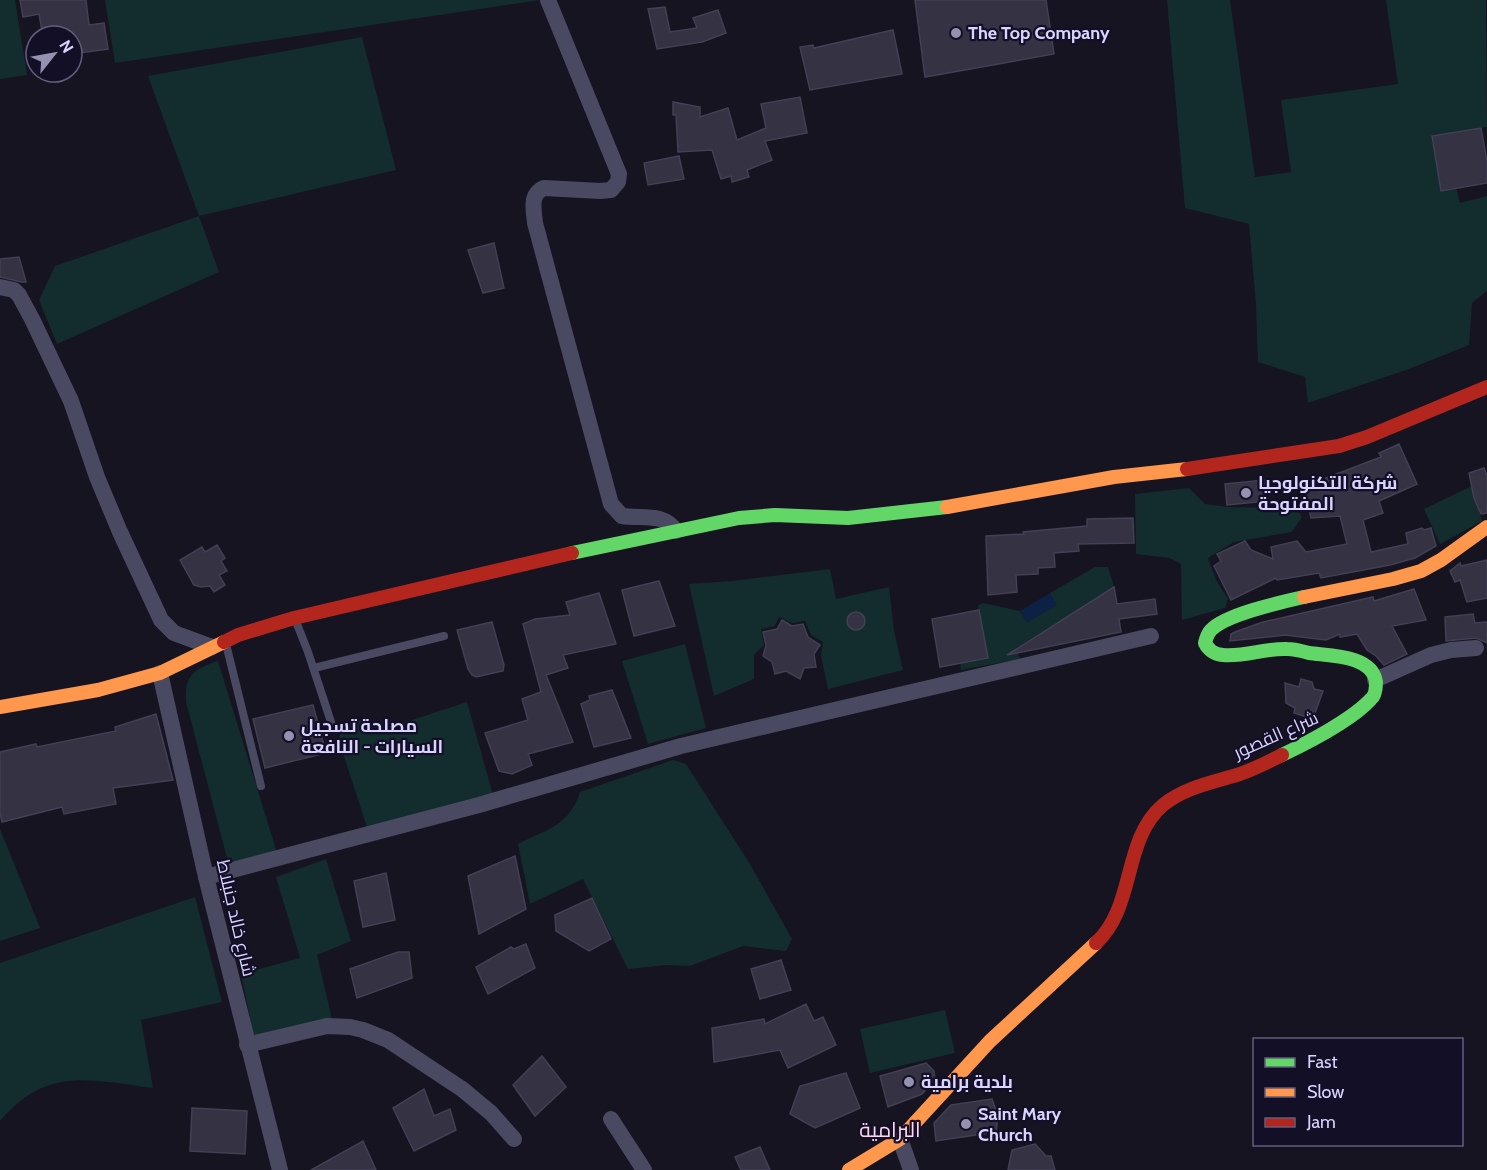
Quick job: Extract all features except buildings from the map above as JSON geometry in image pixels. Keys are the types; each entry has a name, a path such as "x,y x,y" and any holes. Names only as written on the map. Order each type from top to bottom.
{"main road":[{"path":"0,707 98,690 160,673 219,644 294,618 676,531 775,515 848,518 918,512 1084,482 1239,462 1339,446 1367,437 1487,387"},
{"path":"1375,680 1364,664 1352,659 1284,649 1223,655 1210,651 1205,637 1212,627 1268,605 1410,575 1432,565 1487,527"},
{"name":"شراع القصور","path":"849,1170 900,1139 990,1041 1105,935 1121,905 1142,831 1157,811 1193,787 1252,769 1335,728 1373,698 1377,686 1375,680"}],"street":[{"path":"548,0 619,174 616,186 611,190 544,188 539,190 534,197 533,205 541,249 611,504 622,516 660,518 671,524 676,531"},
{"path":"0,288 14,290 20,295 32,319 70,401 97,477 120,532 161,620 174,633 219,644"},
{"path":"206,877 479,805 681,746 1151,636"},
{"path":"1375,680 1431,656 1451,650 1476,648"},
{"name":"شارع خالد جنبلاط","path":"160,673 206,877 280,1170"},
{"path":"247,1045 327,1026 350,1027 373,1034 397,1046 462,1089 491,1113 514,1139"},
{"path":"611,1119 644,1170"},
{"path":"900,1139 911,1170"}],"lane":[{"path":"294,618 314,668 333,728"},
{"path":"314,668 444,636"},
{"path":"219,644 261,786"}],"green space":[{"path":"0,0 15,0 24,56 24,75 0,79"},
{"path":"105,0 540,0 115,63"},
{"path":"1167,0 1230,0 1255,177 1291,172 1281,100 1398,84 1386,0 1486,0 1487,127 1432,136 1442,190 1456,188 1460,203 1487,196 1487,291 1472,303 1469,345 1409,369 1308,403 1305,377 1258,362 1249,224 1185,208"},
{"path":"362,37 396,170 199,216 148,76"},
{"path":"199,216 219,272 57,344 39,300 55,266"},
{"path":"1472,486 1482,521 1440,544 1424,509"},
{"path":"1189,488 1205,504 1229,507 1296,508 1302,517 1292,532 1234,542 1208,558 1216,580 1228,599 1225,608 1182,620 1181,564 1170,558 1136,554 1135,494"},
{"path":"1095,567 1108,567 1114,587 1007,654 1018,653 1020,659 961,670 960,663 987,658 978,605 983,603 1020,611 1027,622 1056,605 1050,593"},
{"path":"830,569 836,599 889,587 894,631 903,670 828,689 821,656 823,642 811,635 805,621 792,623 779,617 775,626 761,629 764,645 754,655 754,679 714,696 689,584"},
{"path":"685,644 706,728 648,744 622,661"},
{"path":"218,661 278,856 241,864 227,858 186,702 187,685 192,674"},
{"path":"467,702 493,795 367,827 339,741 341,728 358,720 400,724"},
{"path":"673,760 686,764 750,864 792,939 786,951 743,946 690,966 666,965 628,969 583,879 530,904 518,844 556,825 570,812 580,792"},
{"path":"0,829 40,928 0,941"},
{"path":"326,859 351,941 317,955 332,1019 254,1037 241,974 300,958 276,877"},
{"path":"195,897 222,1002 141,1020 153,1088 89,1080 52,1084 17,1103 0,1121 0,963"},
{"path":"945,1010 955,1053 870,1073 860,1029"}],"water":[{"path":"1050,593 1057,605 1027,622 1020,611"}],"traffic: fast":[{"path":"572,553 739,518 775,515 848,518 947,507"},
{"path":"1282,755 1329,730 1363,707 1374,694 1376,682 1373,673 1359,662 1338,656 1287,649 1223,655 1212,652 1205,643 1208,634 1218,624 1255,609 1304,597"}],"traffic: slow":[{"path":"947,507 1114,477 1187,469"},
{"path":"1304,597 1421,571 1441,560 1487,527"},
{"path":"0,707 98,690 160,673 224,642"},
{"path":"849,1170 900,1139 990,1041 1096,943"}],"traffic: jam":[{"path":"1187,469 1339,446 1367,437 1487,387"},
{"path":"224,642 238,635 294,618 572,553"},
{"path":"1096,943 1109,928 1118,911 1141,836 1150,819 1163,805 1190,789 1245,772 1282,755"}],"place":[{"name":"The Top Company","path":"956,33"},
{"name":"شركة التكنولوجيا المفتوحة","path":"1246,493"},
{"name":"مصلحة تسجيل السيارات - النافعة","path":"289,736"},
{"name":"بلدية برامية","path":"909,1082"},
{"name":"Saint Mary Church","path":"966,1124"}],"district":[{"name":"البرامية","path":"890,1129"}]}
